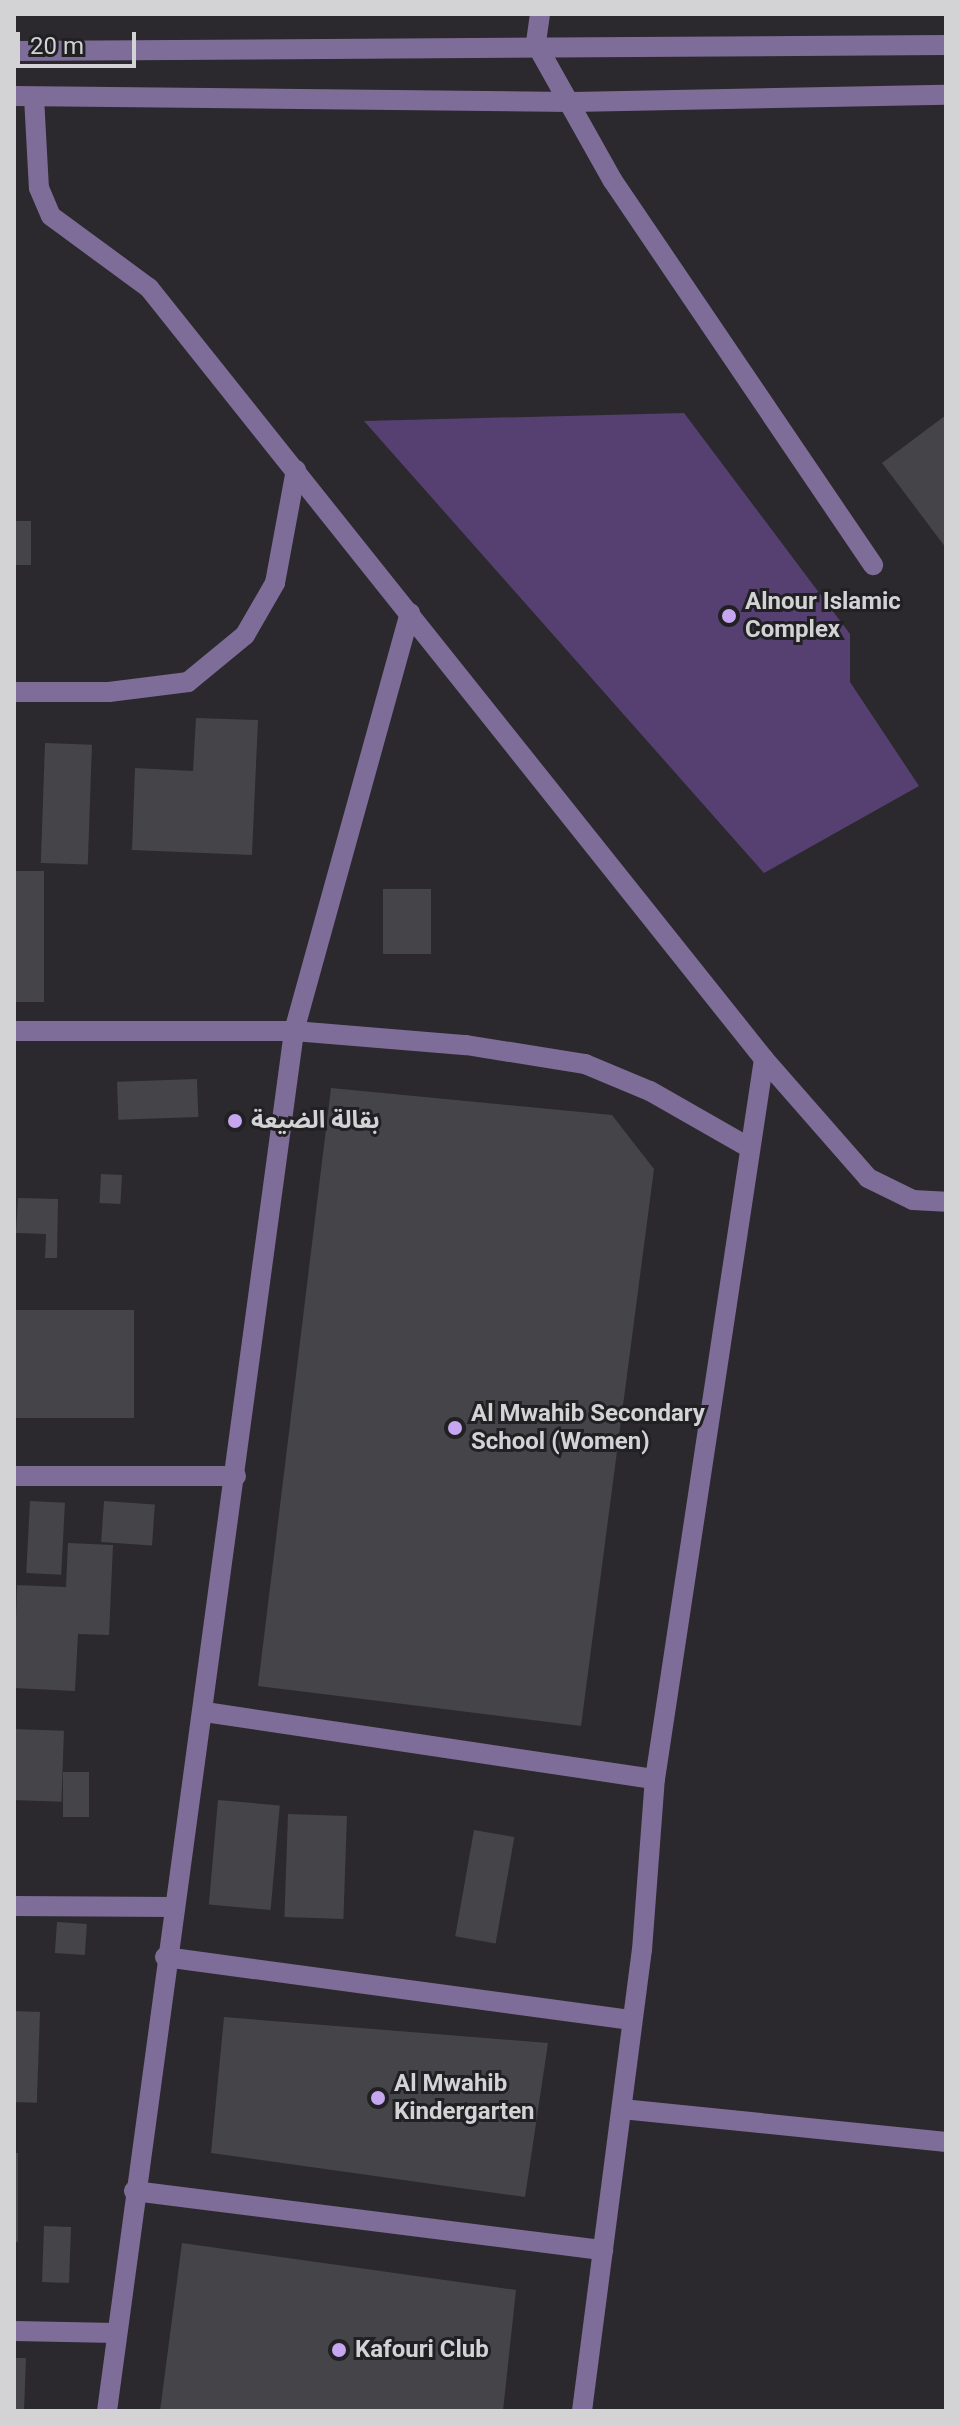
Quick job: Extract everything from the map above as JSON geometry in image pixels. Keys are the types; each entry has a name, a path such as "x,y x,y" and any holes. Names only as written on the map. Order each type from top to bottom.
{"street":[{"path":"540,14 536,44 572,102 613,181 873,565"},
{"path":"14,51 536,44 946,45"},
{"path":"946,95 572,102 24,96 39,188 51,216 149,288 764,1059 868,1178 913,1200 946,1202"},
{"path":"14,692 109,692 188,682 245,635 275,583 296,470"},
{"path":"107,2411 165,1957 205,1712 294,1031 410,613"},
{"path":"14,1031 294,1031 466,1045 585,1064 650,1091 750,1148"},
{"path":"582,2411 622,2109 655,1779 764,1059"},
{"path":"14,1476 236,1476"},
{"path":"205,1712 655,1779"},
{"path":"14,1906 173,1907"},
{"path":"165,1957 632,2020"},
{"path":"622,2109 946,2142"},
{"path":"134,2191 603,2250"},
{"path":"14,2331 117,2333"}],"shaded area":[{"path":"684,413 850,634 850,682 919,786 764,873 364,421"}],"building":[{"path":"946,415 946,548 882,463"},
{"path":"14,521 31,521 31,565 14,565"},
{"path":"196,718 258,720 252,855 132,850 135,768 193,771"},
{"path":"45,743 92,745 88,865 41,863"},
{"path":"14,871 44,871 44,1002 14,1002"},
{"path":"383,889 431,889 431,954 383,954"},
{"path":"197,1079 198,1117 118,1120 117,1082"},
{"name":"Al Mwahib Secondary School (Women)","path":"331,1088 612,1115 654,1169 581,1726 258,1686"},
{"path":"101,1174 122,1175 120,1204 99,1203"},
{"path":"18,1198 58,1199 57,1258 45,1258 46,1234 16,1233"},
{"path":"14,1310 134,1310 134,1418 14,1418"},
{"path":"30,1501 65,1503 61,1575 26,1573"},
{"path":"104,1501 155,1505 152,1545 101,1542"},
{"path":"68,1543 113,1545 109,1635 78,1634 75,1691 14,1688 17,1585 66,1587"},
{"path":"14,1729 64,1731 61,1802 14,1800"},
{"path":"63,1772 89,1772 89,1817 63,1817"},
{"path":"218,1800 280,1805 271,1910 209,1905"},
{"path":"288,1814 347,1816 343,1919 284,1917"},
{"path":"474,1830 514,1837 496,1943 455,1936"},
{"path":"57,1922 87,1924 85,1955 55,1953"},
{"path":"14,2011 40,2012 37,2103 14,2102"},
{"name":"Al Mwahib Kindergarten","path":"224,2017 548,2043 525,2197 211,2153"},
{"path":"14,2153 18,2153 18,2242 14,2242"},
{"path":"44,2226 71,2227 69,2283 42,2282"},
{"name":"Kafouri Club","path":"182,2243 516,2290 503,2411 160,2411"},
{"path":"14,2358 26,2358 24,2411 14,2411"}],"place":[{"name":"Alnour Islamic Complex","path":"729,616"},
{"name":"بقالة الضيعة","path":"235,1121"},
{"name":"Al Mwahib Secondary School (Women)","path":"455,1428"},
{"name":"Al Mwahib Kindergarten","path":"378,2098"},
{"name":"Kafouri Club","path":"339,2350"}]}
